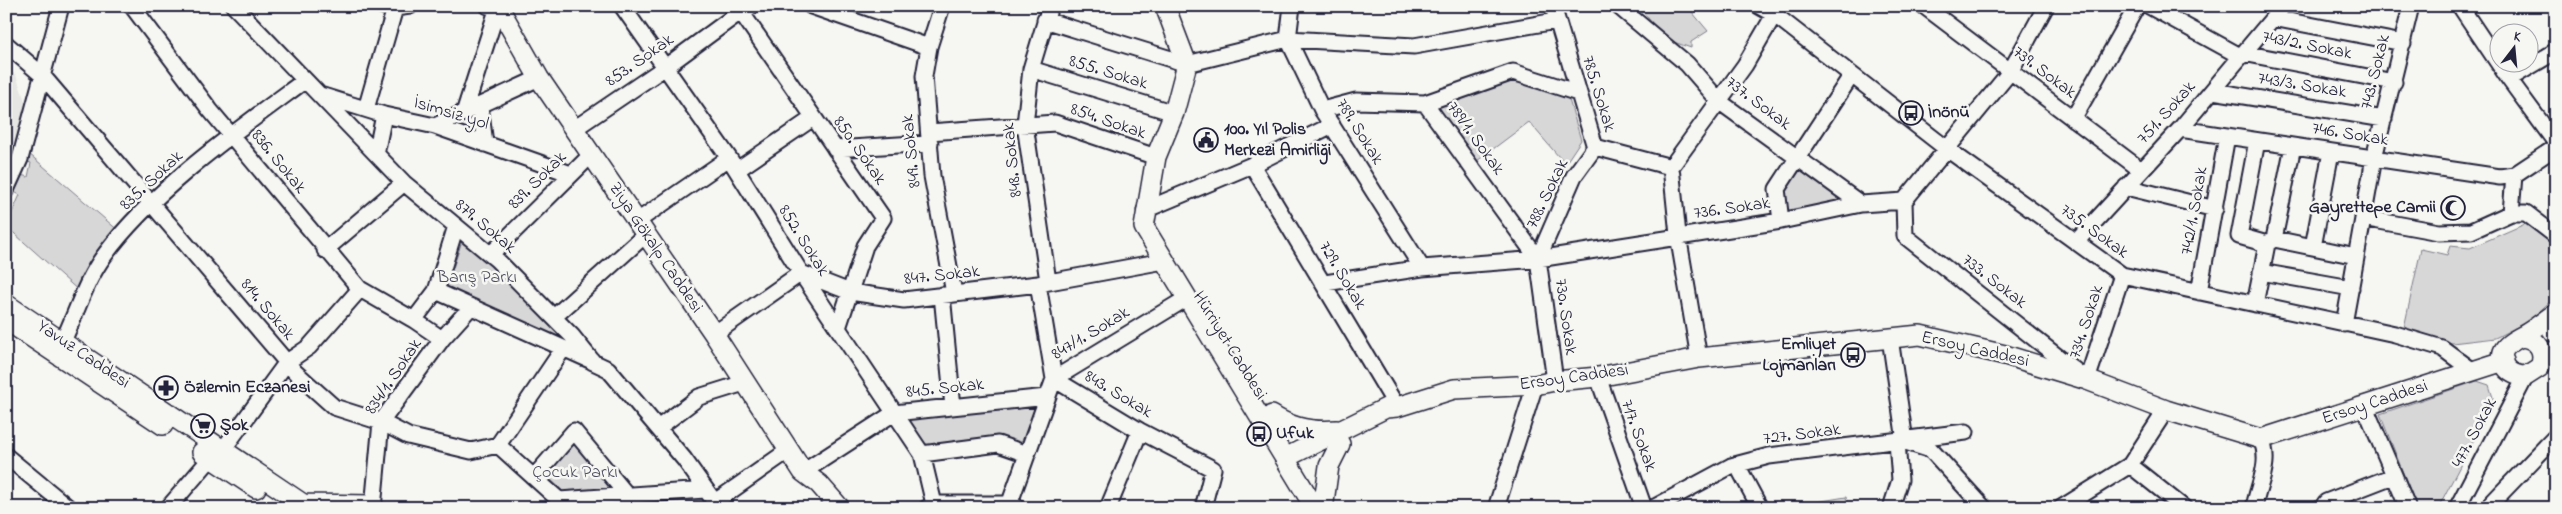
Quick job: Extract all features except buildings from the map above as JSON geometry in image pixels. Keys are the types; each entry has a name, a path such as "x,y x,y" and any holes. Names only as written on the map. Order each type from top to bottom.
{"main road":[{"path":"1165,6 1187,64"},
{"name":"Ziya Gökalp Caddesi","path":"498,7 539,78 714,334 803,472 819,484 840,508"},
{"name":"Hürriyet Caddesi","path":"1187,64 1174,113 1156,157 1145,210 1144,227 1187,298 1322,506"},
{"name":"Hürriyet Caddesi","path":"1145,210 1272,414 1293,461"},
{"name":"Yavuz Caddesi","path":"6,304 63,341 217,454"},
{"path":"2551,335 2540,366 2526,376 2514,374 2504,361 2506,347 2510,342 2522,337 2556,313"},
{"name":"Yavuz Caddesi","path":"6,320 300,506"},
{"name":"Ersoy Caddesi","path":"1293,461 1340,437 1386,408 1397,407 1454,389 1535,385 1598,377 1699,358 1920,335 2005,355 2087,380 2166,410 2261,439 2504,361"},
{"path":"2522,337 2534,340 2551,335"},
{"name":"Ersoy Caddesi","path":"1272,414 1288,424 1340,437"},
{"path":"1322,506 1329,466 1340,437"},
{"name":"Ziya Gökalp Caddesi","path":"819,484 834,508"},
{"path":"300,506 373,506"}],"street":[{"path":"6,190 20,159 42,75 53,43 61,6"},
{"name":"836. Sokak","path":"132,6 210,110 360,289 414,320 442,339"},
{"name":"879. Sokak","path":"234,6 404,184 491,254 554,317 593,362 608,369 658,428 713,500"},
{"path":"464,113 498,7 488,6"},
{"name":"852. Sokak","path":"622,6 733,164 801,273 922,454 930,506"},
{"path":"810,6 847,12 929,47"},
{"name":"849. Sokak","path":"942,6 929,47 924,76 932,176 948,294 953,407"},
{"path":"1288,39 1292,6"},
{"name":"737. Sokak","path":"1618,6 1636,12 1687,64 1720,102 1861,204"},
{"name":"735. Sokak","path":"1759,6 1776,11 1851,76 1947,149 2122,275 2395,334 2442,348 2473,371"},
{"name":"739. Sokak","path":"1924,6 2141,170"},
{"path":"1904,201 2010,72 2046,6"},
{"path":"2073,119 2137,6"},
{"name":"743/2. Sokak","path":"2149,6 2242,54 2394,82"},
{"name":"743. Sokak","path":"2344,324 2374,158 2411,6"},
{"path":"2460,6 2509,79 2556,143"},
{"path":"366,109 396,7"},
{"name":"853. Sokak","path":"574,130 664,68 743,8"},
{"name":"850. Sokak","path":"743,8 813,118 883,218 865,246 838,328"},
{"path":"1699,358 1678,235 1671,167 1720,102 1776,11"},
{"path":"2278,12 2403,43"},
{"name":"751. Sokak","path":"2076,242 2180,129 2278,12"},
{"path":"1048,13 1187,64 1288,39 1414,46 1554,14"},
{"name":"848. Sokak","path":"1043,283 1025,126 1031,69 1048,13"},
{"name":"785. Sokak","path":"1554,14 1595,147 1671,167"},
{"name":"789. Sokak","path":"1288,39 1322,110 1422,268"},
{"name":"814. Sokak","path":"6,44 42,75 287,362 334,407 381,422 408,436 471,451 498,445"},
{"path":"2509,79 2556,51"},
{"name":"855. Sokak","path":"1031,69 1174,113"},
{"path":"1425,103 1513,72 1578,93"},
{"path":"1782,221 1778,189 1797,156 1851,76"},
{"path":"435,126 539,78"},
{"name":"835. Sokak","path":"63,341 104,256 151,203 232,135 304,81"},
{"name":"743/3. Sokak","path":"2213,91 2384,119"},
{"name":"İsimsiz yol","path":"319,95 384,115 435,126 571,174"},
{"name":"789/1. Sokak","path":"1322,110 1356,101 1425,103 1538,258"},
{"path":"480,105 485,144"},
{"path":"376,154 384,115"},
{"path":"554,317 640,228 733,164 813,118"},
{"name":"854. Sokak","path":"835,149 1055,123 1156,157"},
{"path":"1145,210 1252,165 1332,125"},
{"name":"746. Sokak","path":"2180,129 2483,175 2514,175"},
{"name":"742/1. Sokak","path":"2199,292 2227,136"},
{"path":"2257,141 2239,236 2313,247 2356,256"},
{"path":"2255,304 2261,272 2293,146"},
{"name":"788. Sokak","path":"1538,258 1574,176 1595,147"},
{"path":"2511,213 2514,175 2556,147"},
{"path":"2313,247 2331,152"},
{"name":"839. Sokak","path":"491,254 591,155"},
{"name":"729. Sokak","path":"1252,165 1325,283 1397,407"},
{"path":"326,250 404,184"},
{"path":"2126,187 2215,209"},
{"name":"736. Sokak","path":"1325,283 1422,268 1538,258 1678,235 1782,221 1861,204 1904,201"},
{"name":"733. Sokak","path":"1904,201 1905,236 2087,380"},
{"path":"2363,218 2439,232 2471,231 2511,213 2526,213 2556,236"},
{"path":"414,320 436,291 456,226"},
{"name":"730. Sokak","path":"1538,258 1555,381"},
{"name":"847. Sokak","path":"801,273 850,292 904,300 1043,283 1164,261"},
{"path":"2261,272 2350,288"},
{"path":"714,334 801,273"},
{"name":"734. Sokak","path":"2087,380 2122,275"},
{"path":"1043,283 1054,379"},
{"path":"168,508 217,454 287,362 309,347 360,289"},
{"path":"436,291 593,362"},
{"name":"847/1. Sokak","path":"1012,507 1027,454 1054,379 1187,298"},
{"name":"834/1. Sokak","path":"373,506 381,422 442,339 470,308"},
{"path":"1890,338 1901,442 1900,480 1891,508"},
{"path":"563,349 498,445 559,504 628,495 713,500 789,450"},
{"name":"477. Sokak","path":"2457,508 2526,376"},
{"name":"717. Sokak","path":"1598,377 1644,508"},
{"name":"843. Sokak","path":"1054,379 1140,431 1213,469 1203,508"},
{"path":"658,428 699,397 744,383"},
{"path":"1496,508 1535,385"},
{"name":"845. Sokak","path":"803,472 894,413 1047,397"},
{"path":"2365,407 2408,508"},
{"path":"2061,508 2130,465 2166,410"},
{"path":"534,478 574,431 628,495"},
{"path":"1108,508 1140,431"},
{"name":"727. Sokak","path":"1653,508 1737,464 1769,456 1901,442 1966,432"},
{"path":"2254,508 2265,474 2265,447 2261,439"},
{"path":"1901,442 1931,450 1984,508"},
{"path":"922,454 998,444 1027,454"},
{"path":"2487,508 2553,444"},
{"path":"6,456 68,508"},
{"path":"1737,464 1760,508"},
{"path":"2130,465 2184,508"},
{"path":"2322,508 2326,502 2393,476"},
{"path":"930,506 1012,507"}],"shaded area":[{"path":"6,67 16,75 25,101 22,126 6,177"}],"green space":[{"path":"1642,6 1687,6 1708,31 1691,42 1691,48 1665,39 1640,8"},
{"path":"1511,75 1567,93 1581,140 1565,164 1529,122 1473,164 1429,104"},
{"path":"28,153 120,232 80,292 6,226 20,195 14,192 21,175 28,177 31,163 25,161"},
{"path":"1798,161 1852,202 1784,218 1781,190"},
{"path":"2525,224 2556,246 2556,296 2529,321 2495,338 2452,343 2404,328 2421,249 2447,255 2450,246 2470,248"},
{"name":"Barış Parkı","path":"463,238 488,255 582,354 446,289"},
{"path":"2477,381 2489,385 2494,401 2438,508 2417,508 2380,414"},
{"path":"1041,407 1025,450 922,449 902,417"},
{"name":"Çocuk Parkı","path":"576,439 616,489 567,495 545,474"},
{"path":"1846,497 1848,508 1779,508"}],"place":[{"name":"İnönü","path":"1911,113"},
{"name":"100. Yıl Polis Merkezi Amirliği","path":"1206,140"},
{"name":"Gayrettepe Camii","path":"2453,208"},
{"name":"Emliyet Lojmanları","path":"1853,355"},
{"name":"Özlemin Eczanesi","path":"166,388"},
{"name":"Şok","path":"203,426"},
{"name":"Ufuk","path":"1259,434"}]}
